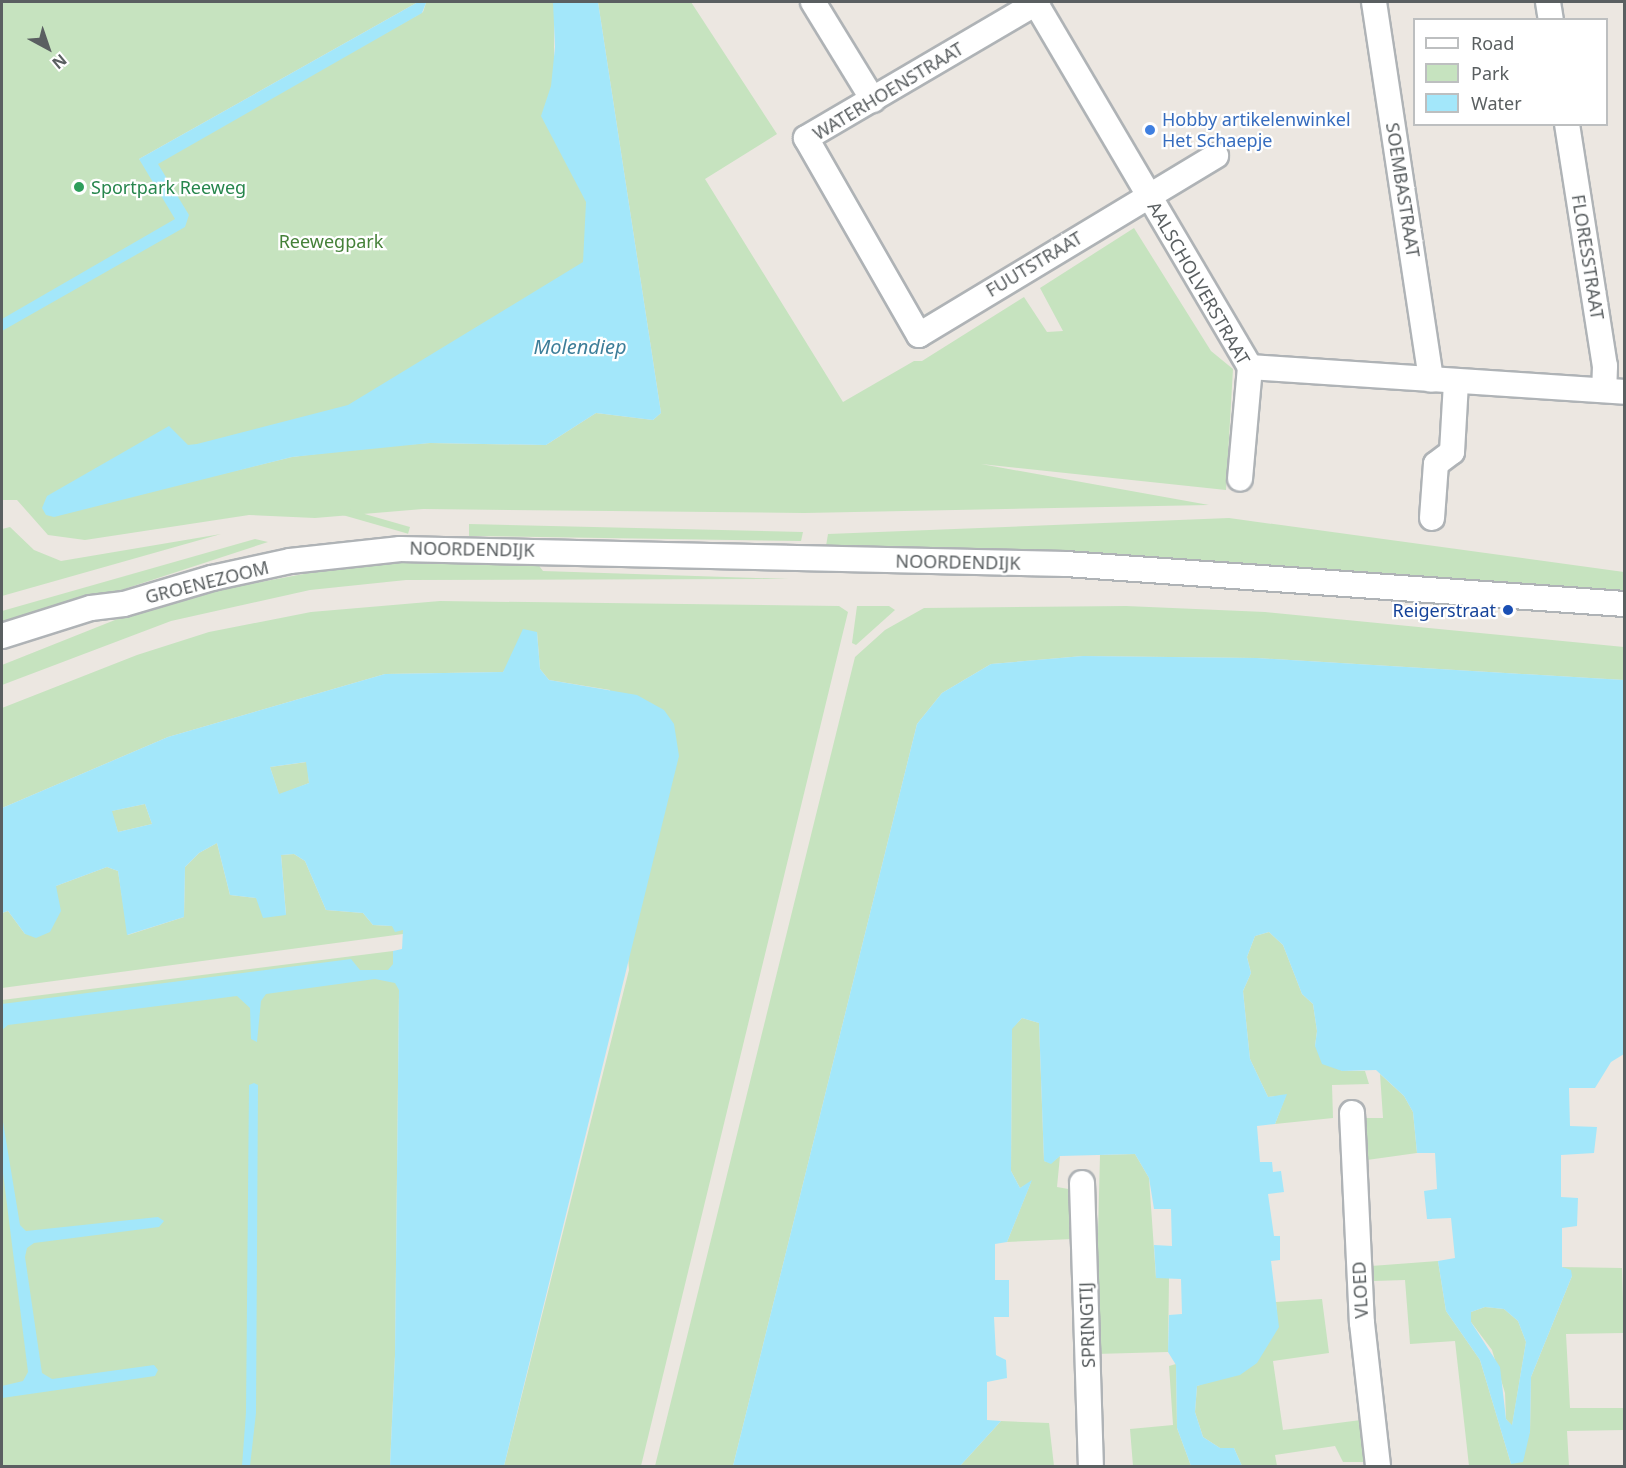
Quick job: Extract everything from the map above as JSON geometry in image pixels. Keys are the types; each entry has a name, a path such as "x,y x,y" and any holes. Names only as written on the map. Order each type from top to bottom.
{"street":[{"path":"813,2 873,100"},
{"name":"WATERHOENSTRAAT","path":"919,335 806,138 1036,2"},
{"name":"AALSCHOLVERSTRAAT","path":"1036,2 1250,367 1240,479"},
{"name":"SOEMBASTRAAT","path":"1374,2 1431,380"},
{"path":"1548,2 1551,18"},
{"name":"FLORESSTRAAT","path":"1568,126 1605,366 1614,391"},
{"name":"AALSCHOLVERSTRAAT","path":"1149,195 1216,156"},
{"name":"FUUTSTRAAT","path":"919,335 1149,195"},
{"path":"1250,367 1614,391"},
{"path":"1432,518 1436,464 1452,452 1456,382"},
{"name":"NOORDENDIJK","path":"290,561 400,549 1066,564 1624,604"},
{"name":"GROENEZOOM","path":"2,636 91,608 124,604 212,578 290,561"},
{"name":"GROENEZOOM","path":"2,653 94,621 124,604"},
{"name":"VLOED","path":"1352,1113 1363,1340 1378,1467"},
{"name":"SPRINGTIJ","path":"1082,1183 1091,1467"}],"green space":[{"name":"Reewegpark","path":"2,2 418,2 139,159 146,168 423,12 426,3 422,2 554,2 554,59 591,197 588,263 334,420 201,479 292,457 364,448 430,443 546,445 596,413 653,420 661,413 598,2 691,2 777,134 705,179 843,402 914,361 922,361 1024,297 1047,332 1063,331 1040,288 1134,228 1211,351 1233,369 1226,490 981,464 1209,505 804,513 423,509 315,518 249,515 85,540 48,535 17,500 2,500"},
{"path":"325,503 410,527 408,534 323,509"},
{"path":"1229,518 1624,572 1624,596 826,546 828,534"},
{"path":"469,524 803,532 801,541 469,536"},
{"path":"10,527 34,550 61,561 221,534 2,596 2,529"},
{"path":"255,539 268,542 2,629 2,611"},
{"path":"391,563 537,563 543,571 789,579 406,580 310,590 171,621 2,685 2,665 120,618 202,593 309,573"},
{"path":"440,601 839,606 848,612 641,1466 504,1466 629,970 610,690 549,680 540,669 537,632 503,672 385,674 168,737 2,808 2,708 137,655 209,632 311,612"},
{"path":"857,606 889,606 895,610 856,645 852,643"},
{"path":"1126,606 1265,612 1624,647 1624,680 1257,658 1083,656 991,664 942,693 917,724 733,1466 655,1466 855,657 885,630 924,608"},
{"path":"307,762 309,783 279,795 270,767"},
{"path":"145,804 152,824 118,832 111,811"},
{"path":"217,843 230,895 256,898 286,914 281,855 294,854 305,861 326,910 363,913 373,925 404,929 403,934 2,988 2,913 8,911 25,934 56,886 107,867 118,871 128,935 184,917 185,867 199,853"},
{"path":"1269,932 1283,945 1302,994 1313,1004 1317,1031 1315,1046 1342,1071 1365,1071 1369,1084 1332,1085 1333,1118 1275,1124 1286,1095 1268,1097 1250,1059 1243,991 1251,973 1247,957 1255,936"},
{"path":"393,951 399,990 395,1355 390,1466 2,1466 2,1000"},
{"path":"1022,1018 1039,1023 1044,1161 1051,1163 1060,1156 1057,1187 1074,1190 1073,1239 1007,1242 1031,1182 1020,1188 1011,1171 1012,1028"},
{"path":"1380,1074 1404,1096 1413,1112 1417,1153 1367,1160 1361,1118 1383,1118"},
{"path":"1135,1154 1149,1178 1156,1278 1169,1278 1168,1352 1095,1354 1100,1155"},
{"path":"1438,1261 1446,1311 1480,1360 1511,1464 1530,1432 1531,1377 1572,1276 1562,1267 1622,1268 1624,1333 1566,1334 1570,1408 1624,1408 1624,1430 1567,1431 1569,1466 1469,1466 1455,1341 1410,1344 1405,1280 1374,1281 1371,1266"},
{"path":"1322,1299 1329,1353 1273,1361 1283,1430 1361,1420 1366,1462 1343,1462 1335,1446 1275,1455 1277,1466 1242,1466 1234,1448 1220,1448 1203,1437 1195,1412 1197,1386 1216,1379 1278,1327 1276,1302"},
{"path":"1485,1307 1504,1309 1518,1321 1526,1342 1512,1426 1506,1419 1505,1393 1492,1350 1471,1322 1471,1312"},
{"path":"1176,1364 1177,1428 1191,1466 1133,1466 1130,1429 1173,1425 1169,1366"},
{"path":"1001,1421 1049,1423 1054,1466 960,1466"}],"water":[{"path":"418,2 426,3 422,13 158,164 189,215 185,227 2,331 2,319 175,219 139,159"},
{"name":"Molendiep","path":"553,2 598,2 661,413 653,420 596,413 546,445 430,443 292,457 54,517 46,515 42,508 47,496 169,426 188,445 197,444 348,405 583,262 586,202 541,116 551,86 555,47"},
{"path":"523,629 537,632 540,669 549,680 637,695 664,710 674,724 679,756 504,1466 390,1466 395,1355 399,990 395,983 375,979 266,994 261,1001 257,1042 251,1039 250,1008 237,996 8,1025 2,1030 2,1004 351,959 360,970 388,970 393,964 393,951 402,949 403,930 395,932 392,926 373,925 363,913 326,910 305,861 294,854 281,855 286,915 263,918 256,898 230,895 217,843 199,853 185,867 184,917 127,935 118,871 107,867 56,886 61,911 50,932 36,938 25,934 8,911 2,913 2,808 168,737 385,674 503,672","holes":["306,762 309,783 279,794 270,767","145,804 152,824 118,832 112,811"]},
{"path":"1083,656 1257,658 1624,680 1624,1054 1611,1062 1595,1088 1569,1088 1570,1126 1597,1127 1594,1153 1561,1155 1561,1197 1578,1198 1577,1226 1562,1228 1562,1267 1571,1270 1572,1276 1531,1377 1530,1432 1523,1462 1511,1464 1480,1360 1446,1311 1438,1261 1455,1258 1451,1218 1427,1219 1424,1191 1437,1189 1435,1153 1417,1153 1413,1112 1404,1096 1376,1070 1342,1071 1322,1064 1315,1046 1317,1031 1313,1004 1302,994 1283,945 1269,932 1255,936 1247,957 1251,973 1243,991 1250,1059 1268,1097 1287,1094 1275,1124 1257,1126 1260,1162 1272,1162 1273,1172 1281,1171 1284,1192 1268,1194 1274,1236 1280,1236 1280,1260 1271,1261 1279,1327 1257,1363 1240,1375 1197,1386 1195,1412 1203,1437 1220,1448 1234,1448 1242,1466 1191,1466 1177,1428 1176,1365 1168,1352 1169,1315 1182,1314 1181,1279 1156,1278 1154,1245 1172,1246 1171,1209 1154,1209 1149,1178 1135,1154 1060,1156 1051,1164 1044,1161 1039,1023 1022,1018 1012,1029 1011,1171 1020,1188 1032,1180 1007,1242 995,1244 995,1280 1009,1280 1009,1317 994,1317 996,1355 1006,1360 1007,1378 987,1382 987,1420 1001,1421 960,1466 733,1466 917,724 942,693 991,664","holes":["1485,1307 1504,1309 1518,1321 1526,1342 1512,1425 1506,1419 1500,1367 1471,1322 1471,1312"]},
{"path":"254,1083 258,1085 256,1413 250,1466 242,1466 246,1412 249,1085"},
{"path":"2,1116 20,1225 26,1231 158,1217 164,1221 159,1227 34,1243 27,1248 25,1257 42,1373 52,1379 154,1365 158,1370 155,1376 2,1398 2,1386 23,1381 28,1372 2,1165"}],"place":[{"name":"Hobby artikelenwinkel Het Schaepje","path":"1150,130"},
{"name":"Sportpark Reeweg","path":"79,187"},
{"name":"Reigerstraat","path":"1508,610"}]}
